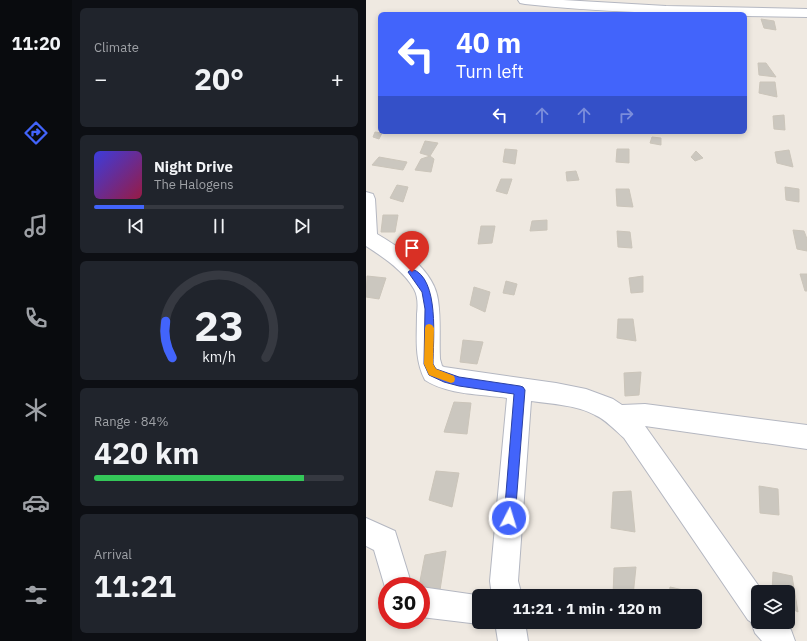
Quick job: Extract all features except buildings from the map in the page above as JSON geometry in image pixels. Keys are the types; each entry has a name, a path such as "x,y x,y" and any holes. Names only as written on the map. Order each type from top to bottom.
{"street":[{"path":"525,0 576,6 630,9 807,13"},
{"path":"366,199 367,237 406,266 418,279 426,291 429,309 428,364 433,372 444,378 459,381 556,394 586,400 604,407 619,417 633,430 751,600"},
{"path":"506,589 504,581 520,390"},
{"path":"619,417 645,415 807,437"},
{"path":"366,532 385,541 395,577"},
{"path":"430,603 472,608"},
{"path":"511,629 513,641"},
{"path":"771,629 780,641"}],"slow traffic":[{"path":"429,328 428,364 433,372 444,378 451,379"}],"route":[{"path":"412,272 426,291 429,309 428,364 433,372 444,378 520,390 509,518"}]}
